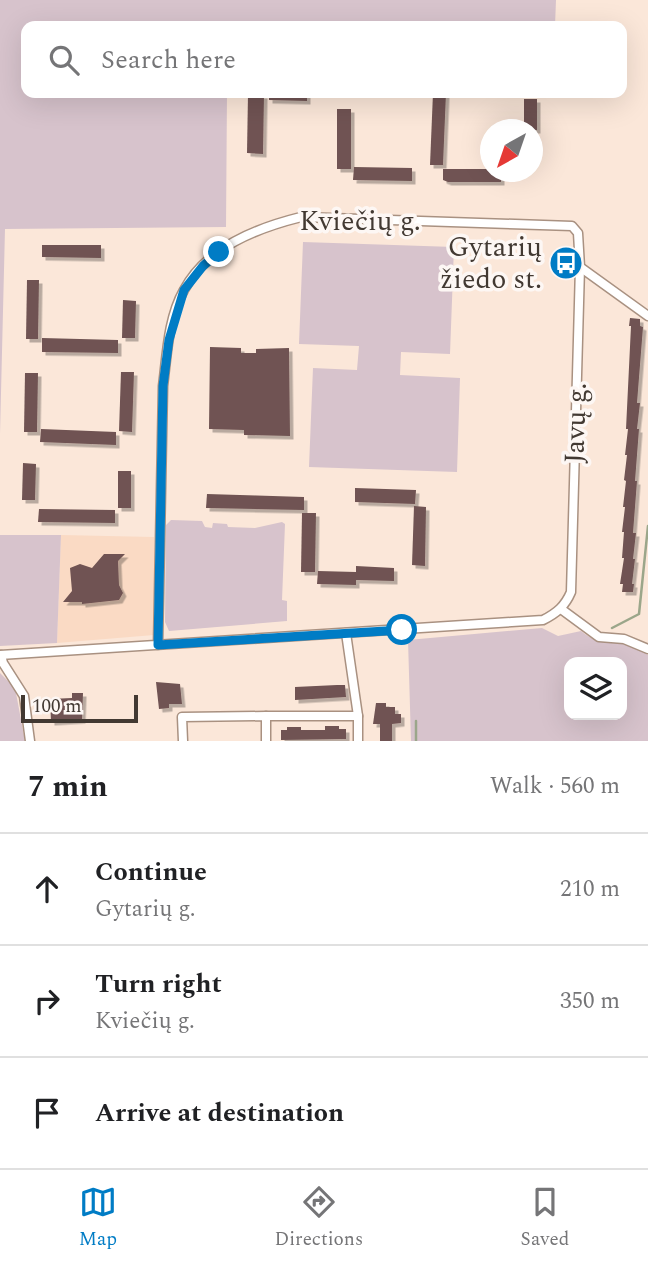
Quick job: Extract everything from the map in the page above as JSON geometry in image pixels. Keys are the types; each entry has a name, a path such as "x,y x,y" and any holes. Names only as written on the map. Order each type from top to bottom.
{"street":[{"name":"Kviečių g.","path":"158,645 163,386 166,358 175,315 184,290 203,266 239,239 271,225 301,217 554,224 572,226 578,233"},
{"name":"Javų g.","path":"561,610 571,592 580,267 578,233"},
{"path":"580,267 648,316"},
{"path":"30,741 24,696 3,663 1,655 543,620 561,610 599,637 624,639 648,649"},
{"path":"346,633 358,716 358,741"},
{"path":"266,716 266,741"},
{"path":"183,741 182,717 358,716"}],"shaded area":[{"path":"0,0 556,0 555,21 21,21 21,98 227,98 226,227 5,229 0,434"},
{"path":"303,242 454,247 450,354 401,352 400,375 460,378 457,472 309,467 313,368 357,370 359,346 299,344"},
{"path":"171,520 202,521 205,527 212,528 213,523 227,524 228,527 255,528 282,522 285,524 282,600 287,601 287,621 169,631 165,622 166,525"},
{"path":"0,535 61,535 57,643 0,646"},
{"path":"61,535 154,537 154,635 57,643"},
{"path":"542,628 558,636 581,631 601,641 634,647 648,655 648,741 411,741 408,640"},
{"path":"0,673 16,693 25,741 0,741"}],"building":[{"path":"248,98 264,98 263,154 247,153"},
{"path":"269,98 307,98 307,101"},
{"path":"433,98 446,98 443,165 430,165"},
{"path":"524,99 537,99 537,119 524,119"},
{"path":"337,109 351,109 351,169 337,169"},
{"path":"354,167 412,168 412,181 353,180"},
{"path":"443,169 480,169 480,182 443,180"},
{"path":"42,245 101,245 101,258 42,257"},
{"path":"27,280 39,280 38,339 26,339"},
{"path":"123,300 136,301 135,338 122,338"},
{"path":"630,318 640,319 640,326 643,327 637,403 640,403 633,533 636,533 634,584 633,592 622,592 623,584 620,584 624,558 622,532 628,429"},
{"path":"42,338 118,340 118,353 42,352"},
{"path":"210,347 241,348 241,353 256,353 256,349 289,348 290,436 244,435 244,430 209,429"},
{"path":"121,372 134,372 132,432 119,431"},
{"path":"25,373 38,373 37,432 24,432"},
{"path":"41,429 116,432 116,445 40,442"},
{"path":"23,463 36,464 35,500 22,500"},
{"path":"118,471 131,471 131,508 118,508"},
{"path":"355,488 416,490 415,504 355,502"},
{"path":"207,494 304,497 304,510 206,508"},
{"path":"414,506 426,507 425,566 412,565"},
{"path":"39,509 115,510 115,523 38,522"},
{"path":"302,513 316,513 315,572 301,572"},
{"path":"104,554 125,554 118,561 119,585 123,593 119,600 82,604 63,602 72,591 70,568 80,564 92,568"},
{"path":"356,566 394,568 394,581 356,580 356,585 317,584 318,571 356,572"},
{"path":"156,682 180,684 182,704 169,704 169,708 159,709"},
{"path":"345,685 346,697 295,700 295,687"},
{"path":"72,693 83,693 82,720 51,722 50,699 72,698"},
{"path":"376,703 386,703 386,707 395,707 395,714 401,714 401,723 392,724 392,741 380,741 380,724 373,724"},
{"path":"325,726 346,729 346,739 281,740 281,730 287,730 287,727 325,730"}],"waterway":[{"path":"612,628 639,614 648,526"},
{"path":"416,721 416,741"}],"place":[{"name":"Gytarių žiedo st.","path":"566,263"}],"route":[{"path":"219,252 203,266 184,290 175,315 166,358 163,386 158,645 402,630"}]}
